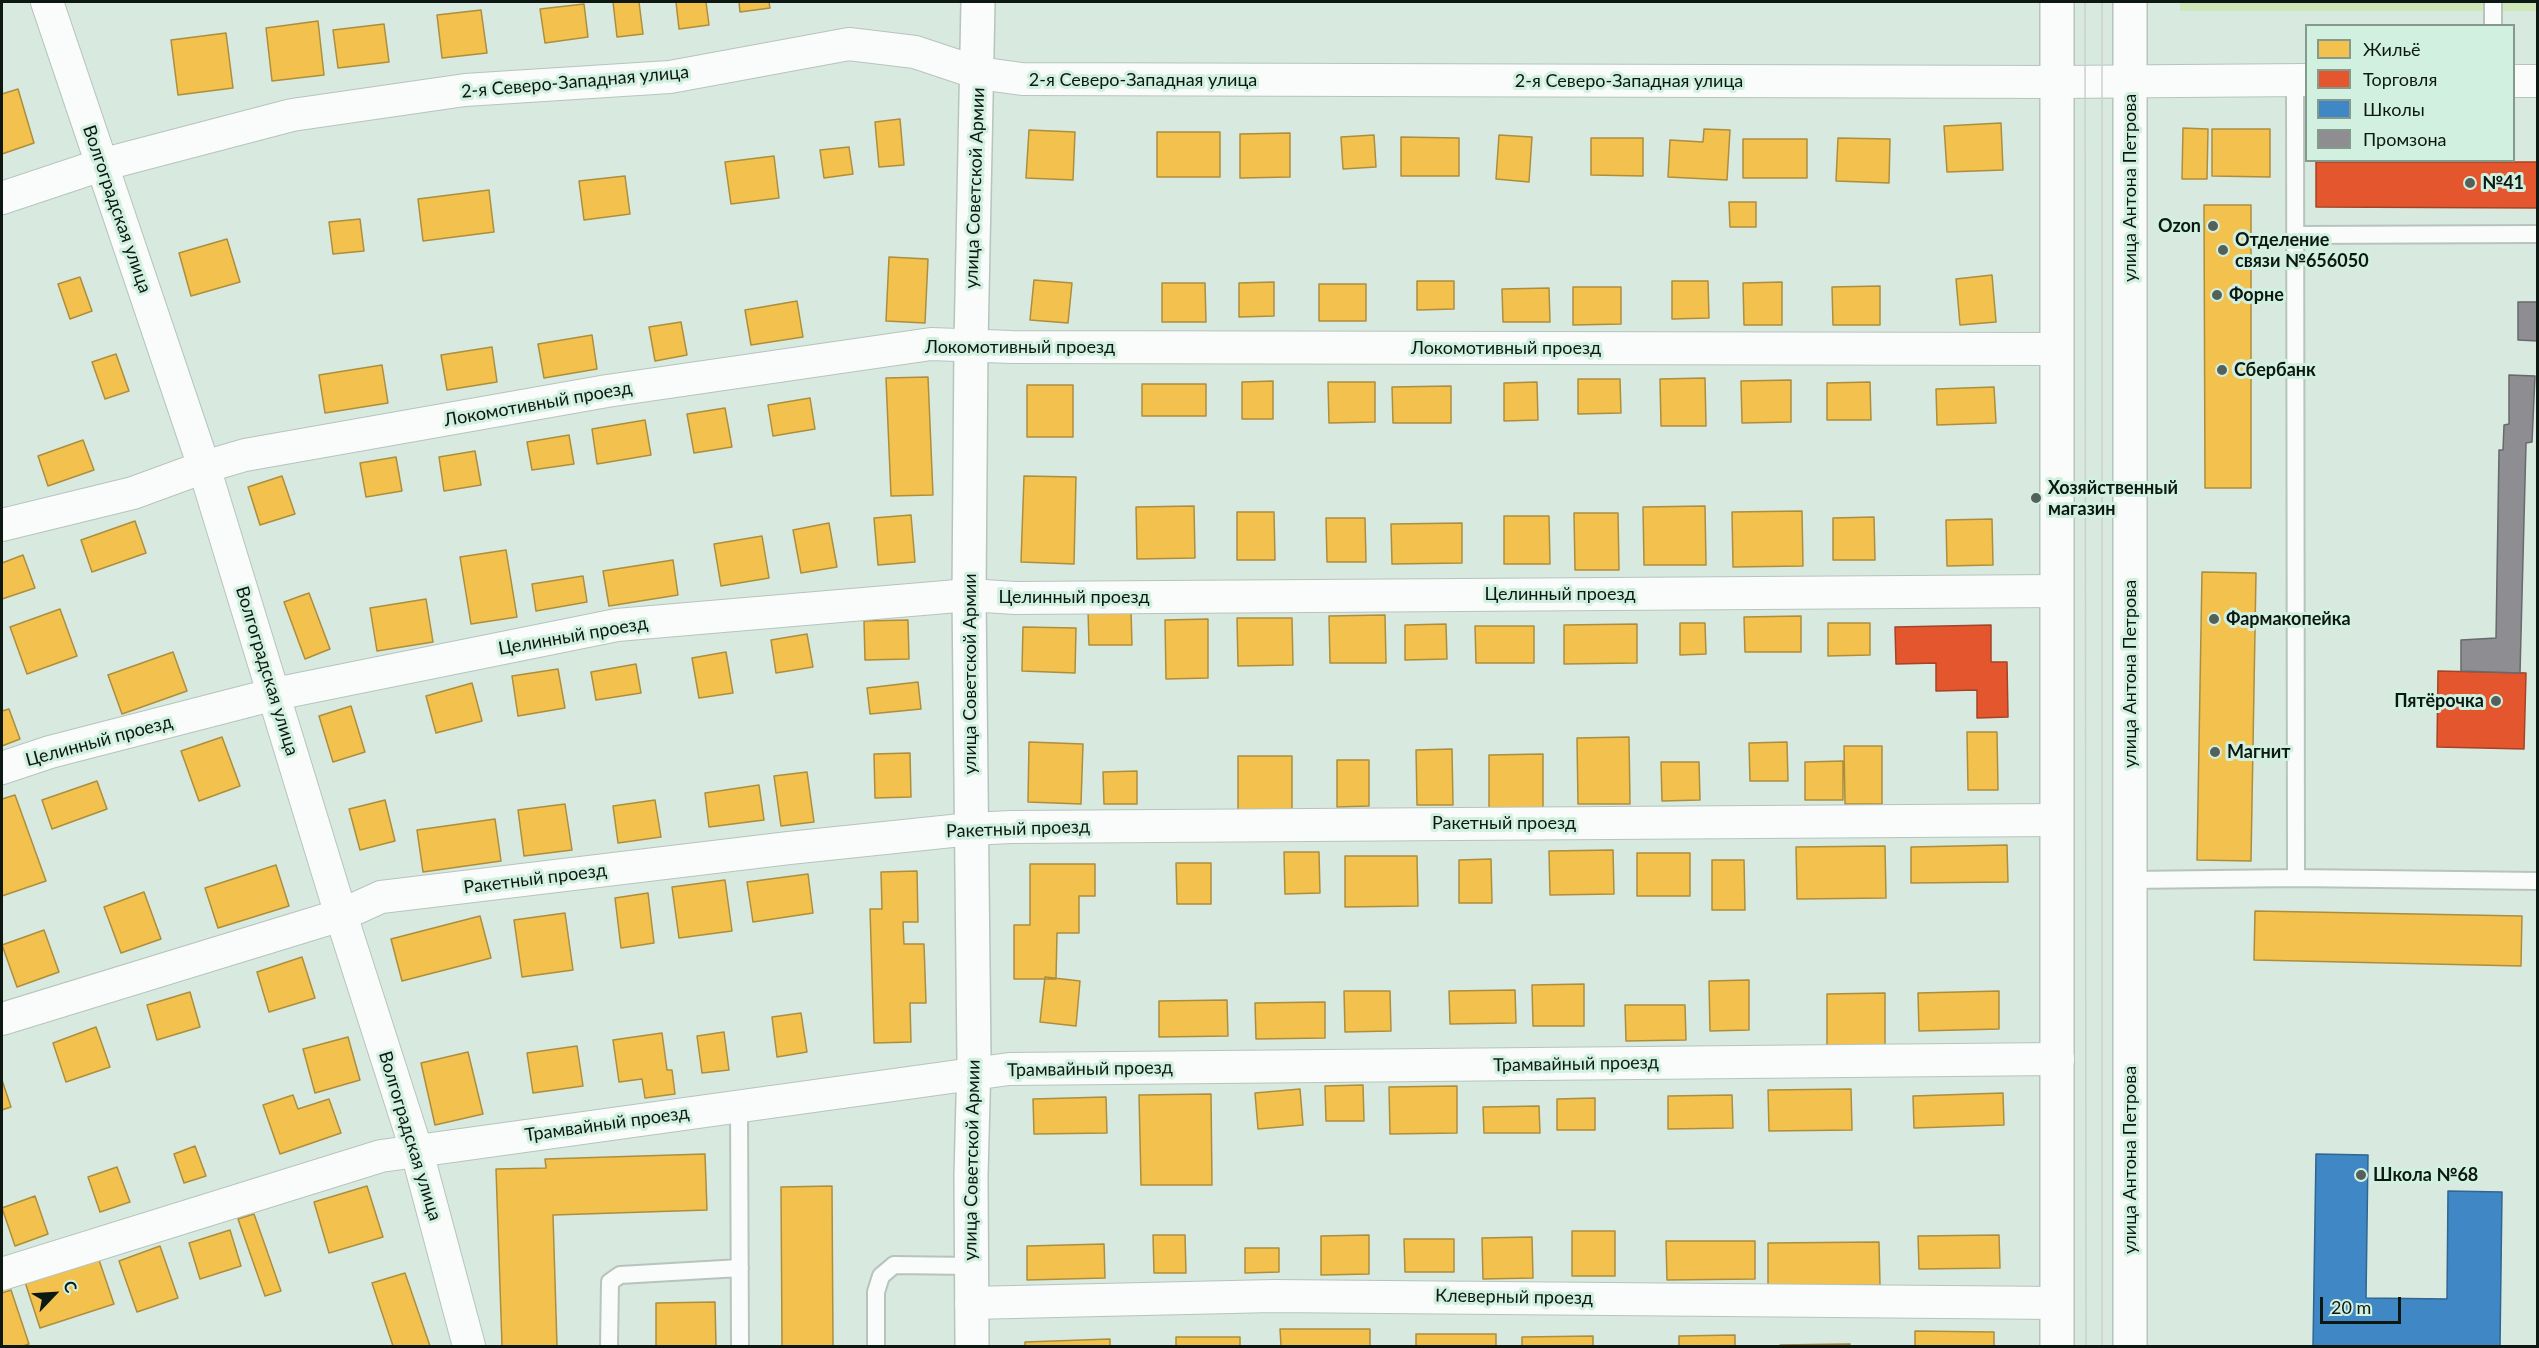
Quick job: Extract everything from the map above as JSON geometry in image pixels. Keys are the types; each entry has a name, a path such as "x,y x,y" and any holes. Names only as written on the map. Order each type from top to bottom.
{"main road":[{"name":"улица Советской Армии","path":"972,1347 974,1073 969,595 971,344 978,2"},
{"path":"2057,2 2057,1347"},
{"name":"улица Антона Петрова","path":"2130,2 2130,1347"}],"street":[{"name":"Волгоградская улица","path":"47,2 204,467 341,915 417,1152 469,1347"},
{"name":"2-я Северо-Западная улица","path":"2,198 102,165 292,115 465,90 670,77 849,44 915,52 978,73 1022,80 2057,82 2301,80"},
{"path":"2515,81 2538,81"},
{"name":"Локомотивный проезд","path":"2,525 133,492 245,455 607,391 931,344 1011,347 2057,349"},
{"name":"Целинный проезд","path":"2,768 50,752 275,694 617,625 969,595 1015,598 2057,591"},
{"name":"Ракетный проезд","path":"2,1019 341,915 381,897 971,829 2057,820"},
{"name":"Трамвайный проезд","path":"2,1274 381,1156 1009,1069 2058,1059"},
{"name":"Клеверный проезд","path":"972,1303 1308,1296 2057,1303"}],"lane":[{"path":"2493,2 2493,24"},
{"path":"2296,878 2296,235 2301,80"},
{"path":"2296,235 2538,234"},
{"path":"2131,880 2296,878 2538,881"},
{"path":"739,1105 740,1347"},
{"path":"876,1347 876,1292 881,1276 894,1265 971,1266"},
{"path":"609,1347 610,1282 620,1275 740,1268"}],"green space":[{"path":"2180,2 2538,2 2537,11 2180,11"}],"building: Жильё":[{"path":"613,2 639,2 643,34 617,37"},
{"path":"676,2 706,2 709,25 679,29"},
{"path":"739,2 769,2 770,8 740,12"},
{"path":"584,4 588,37 545,43 540,9"},
{"path":"481,10 487,53 442,58 437,15"},
{"path":"318,21 324,75 272,81 266,28"},
{"path":"384,24 389,62 338,68 333,30"},
{"path":"226,33 233,88 178,95 171,40"},
{"path":"18,89 34,143 2,154 2,94"},
{"path":"900,119 904,165 879,167 875,122"},
{"path":"2001,123 2003,170 1947,172 1944,126"},
{"path":"2183,128 2208,129 2207,179 2182,179"},
{"path":"1704,129 1730,130 1727,180 1668,177 1670,140 1703,142"},
{"path":"2212,129 2270,129 2270,177 2212,176"},
{"path":"1029,130 1075,132 1073,180 1026,178"},
{"path":"1157,132 1220,132 1220,177 1157,177"},
{"path":"1290,133 1290,177 1240,178 1240,134"},
{"path":"1374,135 1376,167 1343,169 1341,137"},
{"path":"1499,135 1532,137 1529,182 1496,179"},
{"path":"1401,137 1459,138 1459,176 1401,176"},
{"path":"1591,138 1643,138 1643,176 1591,175"},
{"path":"1838,138 1890,139 1889,183 1836,181"},
{"path":"1743,139 1807,139 1807,178 1743,178"},
{"path":"849,147 853,174 824,178 820,150"},
{"path":"774,156 779,198 731,204 725,162"},
{"path":"625,176 630,214 584,220 579,181"},
{"path":"489,190 494,232 423,241 418,199"},
{"path":"1729,202 1756,202 1756,227 1730,227"},
{"path":"2204,205 2251,205 2251,488 2205,488"},
{"path":"360,219 364,251 333,254 329,222"},
{"path":"227,239 240,282 191,296 179,253"},
{"path":"889,257 928,259 925,323 886,321"},
{"path":"1992,275 1996,322 1960,325 1956,279"},
{"path":"80,277 92,311 70,319 58,284"},
{"path":"1034,280 1072,283 1068,323 1030,320"},
{"path":"1417,281 1454,281 1454,309 1417,310"},
{"path":"1672,281 1708,281 1709,318 1672,319"},
{"path":"1274,282 1274,316 1239,317 1239,283"},
{"path":"1782,282 1782,325 1744,325 1743,283"},
{"path":"1162,283 1205,283 1206,322 1162,322"},
{"path":"1319,284 1366,284 1366,321 1319,321"},
{"path":"1880,286 1880,325 1833,325 1832,287"},
{"path":"1573,287 1621,287 1621,324 1573,325"},
{"path":"1549,288 1550,322 1503,322 1502,289"},
{"path":"797,301 803,337 751,345 745,310"},
{"path":"681,322 687,355 655,361 649,327"},
{"path":"592,335 597,369 544,378 538,344"},
{"path":"492,347 497,382 447,390 441,355"},
{"path":"116,354 129,391 105,399 92,362"},
{"path":"382,365 388,403 325,413 319,375"},
{"path":"928,377 933,495 891,496 886,378"},
{"path":"1705,378 1706,426 1661,426 1660,379"},
{"path":"1578,379 1620,379 1621,413 1578,414"},
{"path":"1791,380 1791,422 1742,423 1741,381"},
{"path":"1273,381 1273,419 1242,419 1242,382"},
{"path":"1328,382 1375,382 1375,422 1329,423"},
{"path":"1537,382 1538,420 1504,421 1504,383"},
{"path":"1870,382 1871,420 1827,420 1827,383"},
{"path":"1142,384 1206,384 1206,416 1142,416"},
{"path":"1027,385 1073,385 1073,437 1027,437"},
{"path":"1451,386 1451,423 1393,423 1392,387"},
{"path":"1994,387 1996,423 1937,425 1936,389"},
{"path":"810,398 815,429 773,436 768,405"},
{"path":"725,408 732,447 694,453 687,414"},
{"path":"645,420 651,455 597,464 592,429"},
{"path":"569,435 574,464 532,470 527,442"},
{"path":"83,440 94,470 48,486 38,456"},
{"path":"475,451 481,485 444,491 439,457"},
{"path":"396,457 402,491 366,497 360,463"},
{"path":"282,476 295,514 260,525 248,487"},
{"path":"1024,476 1076,477 1074,564 1021,562"},
{"path":"1194,506 1195,558 1137,559 1136,507"},
{"path":"1705,506 1706,565 1644,565 1643,507"},
{"path":"1802,511 1803,566 1733,567 1732,512"},
{"path":"1237,512 1274,512 1275,560 1237,560"},
{"path":"1574,513 1618,513 1619,570 1575,570"},
{"path":"911,515 915,562 878,565 874,518"},
{"path":"1504,516 1549,516 1550,564 1504,564"},
{"path":"1874,517 1875,560 1833,560 1833,518"},
{"path":"1326,518 1365,518 1366,562 1327,562"},
{"path":"1992,519 1993,565 1947,566 1946,520"},
{"path":"135,521 146,553 92,572 81,540"},
{"path":"829,523 837,567 801,573 793,530"},
{"path":"1462,523 1462,563 1392,564 1391,524"},
{"path":"762,536 769,578 721,586 714,544"},
{"path":"506,550 517,617 471,624 460,557"},
{"path":"23,555 35,588 2,599 2,563"},
{"path":"673,560 678,595 609,606 603,571"},
{"path":"2202,572 2256,573 2251,861 2197,860"},
{"path":"583,576 587,602 536,611 532,584"},
{"path":"309,593 330,649 305,659 284,602"},
{"path":"426,599 433,642 377,651 370,608"},
{"path":"60,609 77,656 27,674 10,627"},
{"path":"1088,611 1131,611 1132,645 1089,645"},
{"path":"1385,615 1386,663 1330,663 1329,616"},
{"path":"1801,616 1801,652 1745,652 1744,617"},
{"path":"1237,618 1292,618 1293,665 1238,666"},
{"path":"1208,619 1208,678 1166,679 1165,620"},
{"path":"908,620 909,659 865,660 864,621"},
{"path":"1680,623 1705,623 1706,654 1680,655"},
{"path":"1828,623 1870,623 1870,655 1828,656"},
{"path":"1446,624 1447,659 1405,660 1405,625"},
{"path":"1637,624 1637,663 1564,664 1564,625"},
{"path":"1475,626 1534,626 1534,663 1476,663"},
{"path":"1023,627 1076,628 1075,673 1022,671"},
{"path":"807,634 813,667 776,673 771,640"},
{"path":"173,652 187,691 122,714 108,675"},
{"path":"726,652 733,693 699,698 692,658"},
{"path":"636,664 641,693 596,700 591,672"},
{"path":"558,669 565,708 518,716 512,676"},
{"path":"918,682 921,709 870,714 867,688"},
{"path":"472,683 482,721 436,733 426,696"},
{"path":"351,706 365,752 333,762 319,716"},
{"path":"9,709 20,739 2,746 2,711"},
{"path":"1967,732 1997,732 1998,790 1968,790"},
{"path":"222,737 240,786 199,801 181,751"},
{"path":"1629,737 1630,804 1578,804 1577,738"},
{"path":"1029,742 1083,744 1081,804 1028,802"},
{"path":"1787,742 1788,781 1750,781 1749,743"},
{"path":"1844,746 1882,746 1882,804 1845,804"},
{"path":"1452,749 1453,805 1417,805 1416,750"},
{"path":"910,753 911,797 875,798 874,754"},
{"path":"1543,754 1543,811 1489,812 1489,755"},
{"path":"1238,756 1292,756 1292,810 1238,811"},
{"path":"1337,760 1369,760 1369,806 1337,807"},
{"path":"1843,761 1843,800 1805,800 1805,762"},
{"path":"1661,762 1699,762 1700,800 1662,801"},
{"path":"1137,771 1137,804 1104,804 1103,772"},
{"path":"807,772 814,822 781,826 774,776"},
{"path":"97,781 107,809 52,829 42,800"},
{"path":"759,785 764,820 709,827 705,793"},
{"path":"15,795 46,881 2,896 2,799"},
{"path":"385,800 395,841 360,850 349,809"},
{"path":"655,800 661,837 618,843 613,806"},
{"path":"565,804 572,850 524,856 518,810"},
{"path":"495,819 501,861 423,872 417,830"},
{"path":"2007,845 2008,882 1911,883 1911,847"},
{"path":"1885,846 1886,898 1797,899 1796,847"},
{"path":"1613,850 1614,894 1550,895 1549,851"},
{"path":"1284,852 1319,852 1320,893 1285,894"},
{"path":"1637,853 1690,853 1690,896 1637,896"},
{"path":"1345,856 1417,856 1418,906 1345,907"},
{"path":"1491,859 1492,903 1459,903 1459,860"},
{"path":"1712,860 1744,860 1745,910 1712,910"},
{"path":"1176,863 1211,863 1211,904 1177,904"},
{"path":"1030,864 1095,864 1095,896 1079,896 1079,933 1057,933 1056,979 1014,979 1014,925 1030,925"},
{"path":"276,865 289,906 218,928 205,888"},
{"path":"917,871 918,922 903,922 904,944 924,944 926,1003 910,1003 911,1042 874,1043 870,909 882,909 881,872"},
{"path":"808,874 813,913 753,922 747,882"},
{"path":"725,880 732,931 679,938 672,887"},
{"path":"144,892 161,939 121,953 104,907"},
{"path":"648,893 654,943 621,948 615,898"},
{"path":"2255,911 2522,916 2521,966 2254,960"},
{"path":"565,913 573,970 522,977 514,920"},
{"path":"480,916 491,958 402,981 391,939"},
{"path":"44,930 59,972 17,987 2,945"},
{"path":"302,957 315,998 269,1012 257,972"},
{"path":"1045,977 1080,981 1076,1026 1040,1022"},
{"path":"1749,980 1749,1030 1710,1031 1709,981"},
{"path":"1584,984 1584,1026 1533,1026 1532,985"},
{"path":"1515,990 1516,1023 1450,1024 1449,991"},
{"path":"1344,991 1390,991 1391,1031 1345,1032"},
{"path":"1999,991 1999,1029 1919,1031 1918,993"},
{"path":"190,992 200,1027 157,1040 147,1005"},
{"path":"1885,993 1885,1049 1827,1049 1827,994"},
{"path":"1227,1000 1228,1036 1159,1037 1159,1001"},
{"path":"1325,1002 1325,1038 1256,1039 1255,1003"},
{"path":"1625,1005 1685,1005 1686,1040 1626,1041"},
{"path":"801,1013 807,1052 777,1057 772,1017"},
{"path":"96,1027 110,1067 66,1082 53,1043"},
{"path":"724,1032 729,1070 702,1073 697,1036"},
{"path":"662,1033 667,1070 672,1070 675,1094 645,1098 642,1079 619,1082 613,1040"},
{"path":"348,1037 360,1080 315,1093 303,1049"},
{"path":"577,1046 583,1086 533,1093 527,1053"},
{"path":"468,1052 483,1114 435,1125 421,1063"},
{"path":"2,1080 11,1107 2,1110"},
{"path":"1363,1085 1364,1121 1326,1121 1325,1086"},
{"path":"1457,1086 1457,1133 1390,1134 1389,1087"},
{"path":"1300,1089 1303,1125 1258,1129 1255,1093"},
{"path":"1851,1089 1852,1130 1769,1131 1768,1090"},
{"path":"2003,1093 2004,1125 1914,1128 1913,1096"},
{"path":"1211,1094 1212,1185 1141,1185 1139,1095"},
{"path":"293,1095 298,1109 329,1099 341,1133 280,1154 263,1105"},
{"path":"1732,1095 1733,1128 1668,1129 1668,1096"},
{"path":"1106,1097 1107,1133 1034,1134 1033,1099"},
{"path":"1595,1098 1595,1130 1557,1130 1557,1099"},
{"path":"1539,1106 1540,1133 1484,1133 1483,1107"},
{"path":"195,1146 206,1176 184,1183 174,1154"},
{"path":"705,1154 707,1210 553,1215 557,1346 502,1346 496,1169 546,1168 545,1159"},
{"path":"117,1167 130,1202 100,1212 88,1177"},
{"path":"367,1186 383,1237 329,1253 314,1202"},
{"path":"832,1186 833,1346 782,1346 781,1187"},
{"path":"35,1196 48,1234 15,1246 2,1208"},
{"path":"254,1214 281,1291 265,1296 238,1219"},
{"path":"230,1230 241,1266 200,1279 189,1243"},
{"path":"1572,1231 1615,1231 1615,1276 1572,1276"},
{"path":"1153,1235 1185,1235 1186,1273 1154,1273"},
{"path":"1369,1235 1369,1274 1321,1275 1321,1236"},
{"path":"1999,1235 2000,1268 1919,1269 1918,1236"},
{"path":"1532,1237 1533,1278 1483,1279 1482,1238"},
{"path":"1404,1239 1454,1239 1454,1272 1405,1272"},
{"path":"1666,1241 1755,1241 1755,1279 1667,1280"},
{"path":"1879,1242 1880,1285 1768,1286 1768,1243"},
{"path":"1104,1244 1105,1278 1027,1280 1027,1246"},
{"path":"160,1246 178,1298 137,1312 119,1261"},
{"path":"1245,1248 1279,1248 1279,1272 1245,1273"},
{"path":"98,1257 114,1304 40,1328 25,1282"},
{"path":"405,1273 430,1346 393,1346 372,1283"},
{"path":"11,1290 29,1344 23,1346 2,1346 2,1293"},
{"path":"715,1302 716,1346 656,1346 656,1303"},
{"path":"1280,1329 1370,1329 1370,1346 1281,1346"},
{"path":"1915,1331 1994,1332 1994,1346 1915,1346"},
{"path":"1416,1334 1496,1334 1496,1346 1416,1346"},
{"path":"1735,1335 1735,1346 1679,1346 1679,1336"},
{"path":"1593,1336 1593,1346 1522,1346 1522,1337"},
{"path":"1176,1337 1240,1337 1240,1346 1176,1346"},
{"path":"1110,1339 1110,1346 1025,1346 1025,1342"},
{"path":"1850,1344 1850,1346 1780,1346 1780,1345"}],"building: Торговля":[{"path":"2316,162 2538,162 2538,208 2316,207"},
{"path":"1991,625 1991,662 2007,662 2008,717 1977,718 1977,690 1936,691 1936,663 1896,664 1895,627"},
{"path":"2438,671 2526,673 2524,749 2437,747"}],"building: Школы":[{"path":"2316,1154 2368,1155 2366,1298 2447,1299 2448,1191 2502,1192 2500,1346 2313,1346"}],"building: Промзона":[{"path":"2518,302 2538,302 2538,341 2518,340"},
{"path":"2509,375 2535,376 2532,442 2526,443 2520,673 2461,671 2461,640 2496,638 2499,450 2503,450 2504,425 2509,424"}],"tram line":[{"path":"2085,2 2086,1346"},
{"path":"2102,2 2102,1346"}],"place":[{"name":"№41","path":"2470,183"},
{"name":"Ozon","path":"2213,226"},
{"name":"Отделение связи №656050","path":"2223,250"},
{"name":"Форне","path":"2217,295"},
{"name":"Сбербанк","path":"2222,370"},
{"name":"Хозяйственный магазин","path":"2036,498"},
{"name":"Фармакопейка","path":"2214,619"},
{"name":"Пятёрочка","path":"2496,701"},
{"name":"Магнит","path":"2215,752"},
{"name":"Школа №68","path":"2361,1175"}]}
